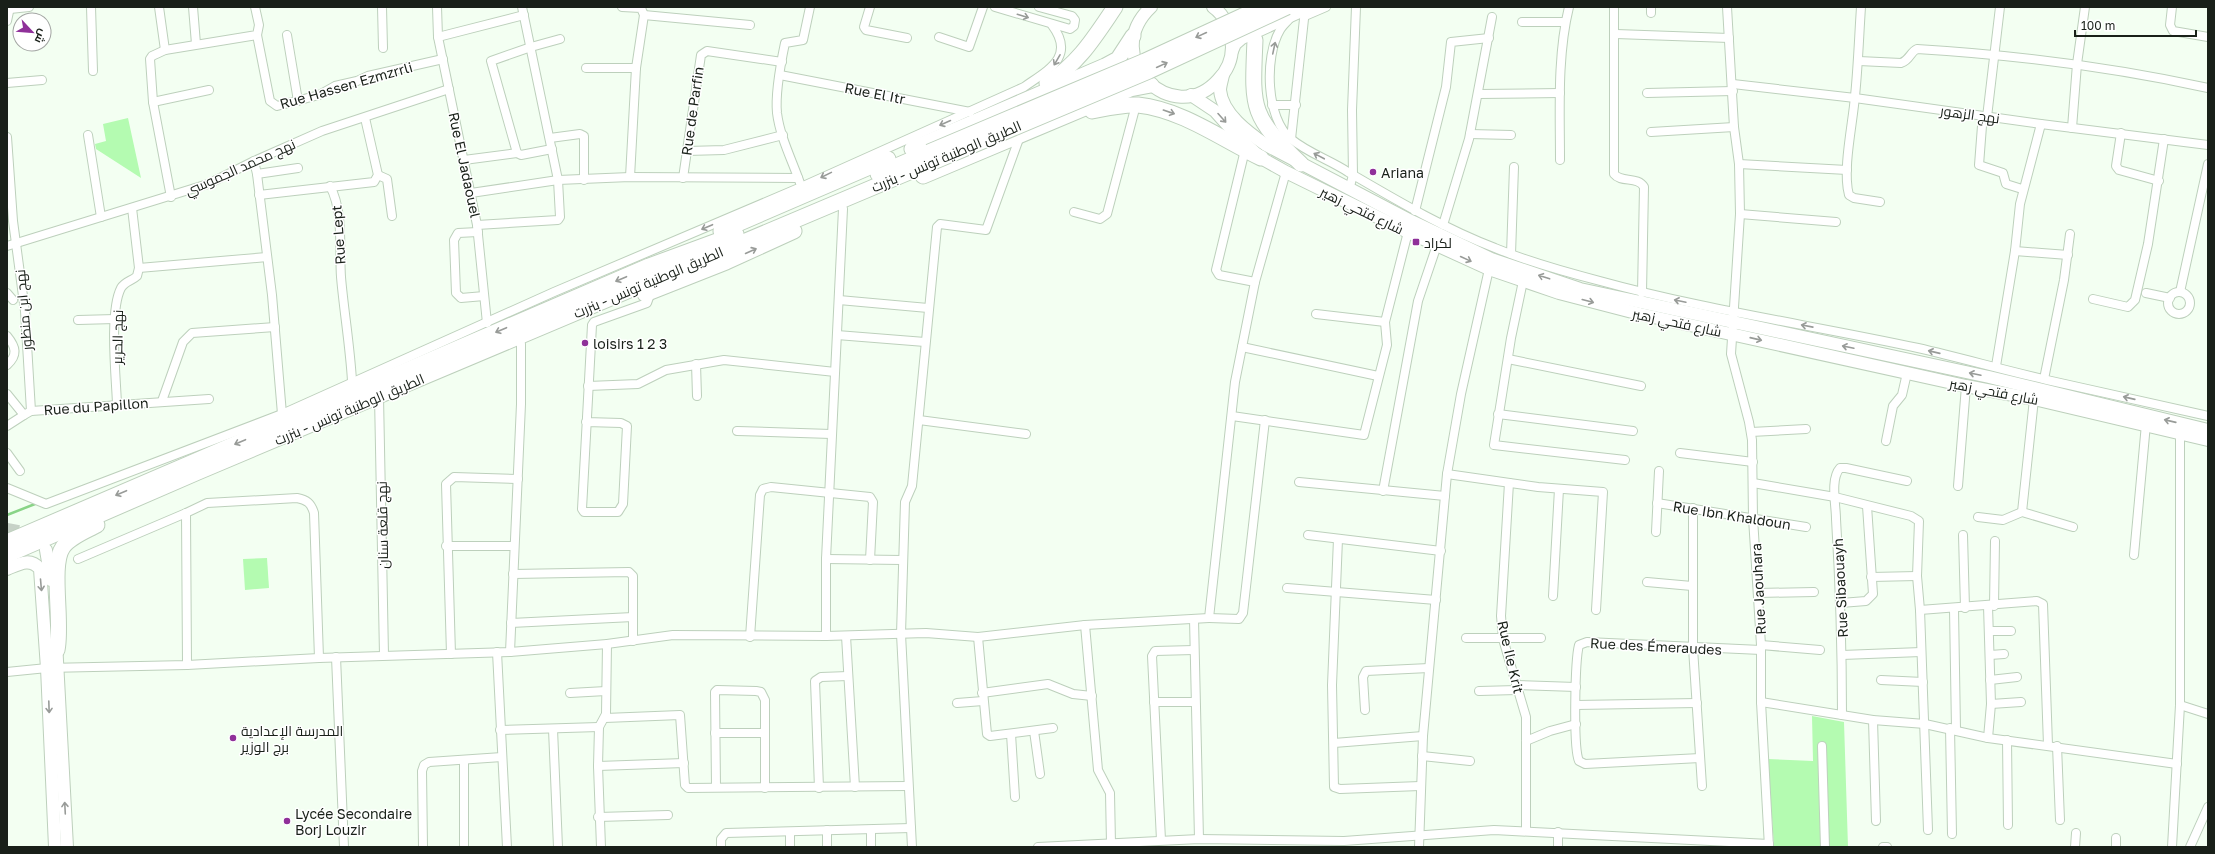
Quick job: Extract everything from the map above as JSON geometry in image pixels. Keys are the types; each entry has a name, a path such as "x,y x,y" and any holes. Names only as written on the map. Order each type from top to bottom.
{"highway":[{"path":"1015,105 1022,98 1062,74 1093,40 1115,7"},
{"name":"الطريق الوطنية تونس - بنزرت","path":"7,555 198,472 412,382 931,157 1262,7"},
{"name":"الطريق الوطنية تونس - بنزرت","path":"7,542 649,266 720,240 1149,71 1290,11"},
{"path":"649,266 725,229 1106,66 1118,59 1133,36"},
{"path":"1256,40 1254,96 1256,109 1267,129 1301,164"},
{"path":"412,382 492,356 726,262 843,209 1130,89 1151,85"},
{"path":"1036,129 1090,111 1136,105 1165,111 1180,116 1261,158"},
{"path":"7,560 128,508 170,488 198,472"},
{"path":"57,650 60,629 57,566 59,554 64,546 73,538 128,508"}],"street":[{"path":"7,21 10,8 28,7"},
{"path":"91,7 93,71"},
{"path":"159,7 165,50"},
{"path":"193,7 196,44"},
{"path":"172,197 154,102 149,64 152,56 165,50 257,34 259,25 255,7"},
{"path":"382,7 383,48"},
{"name":"Rue El Jadaouel","path":"437,7 438,37 477,228 487,323"},
{"path":"622,7 641,8 644,15 636,68 630,178"},
{"path":"801,188 783,135 777,111 780,75 786,43 802,42 805,38 810,7"},
{"path":"870,7 864,27 866,30 907,38"},
{"path":"939,37 969,47 983,7"},
{"path":"995,7 1052,25 1070,29 1074,26 1072,16 1039,7"},
{"path":"1214,7 1230,7"},
{"path":"1214,7 1226,21 1231,35 1232,51"},
{"path":"1146,9 1133,36 1135,61 1141,74 1151,85 1170,94 1191,95 1203,91 1214,84 1223,75 1229,63 1235,44 1242,38 1290,11 1310,7"},
{"path":"1291,139 1296,105 1304,19 1305,16 1326,7"},
{"path":"1349,190 1353,175 1352,110 1356,7"},
{"path":"1560,160 1560,93 1565,22 1569,7"},
{"path":"1614,7 1616,34 1614,174 1617,177 1640,182 1644,187 1642,293"},
{"name":"Rue Jaouhara","path":"1727,7 1733,88 1734,128 1739,164 1740,214 1732,322 1732,362 1751,432 1753,462 1753,518 1761,648 1761,702 1769,845"},
{"path":"1861,7 1859,61 1847,170 1850,195 1854,198 1880,202"},
{"path":"1987,117 2000,7"},
{"path":"2072,128 2077,64 2085,7"},
{"path":"2172,7 2170,25 2174,30 2208,37"},
{"path":"438,37 523,11 558,180 560,218 558,220 477,228 458,234 454,240 456,293 461,298 484,296"},
{"path":"1290,11 1274,46 1270,88 1272,105 1282,130 1291,139 1415,211 1443,225 1511,254 1642,293 1732,322 1916,348 2208,416"},
{"path":"644,15 750,25"},
{"path":"1443,225 1470,134 1479,94 1492,17"},
{"path":"1522,22 1565,22"},
{"path":"7,488 46,504 282,414 352,381 487,323 554,292 801,188 1024,87 1052,67 1059,60 1062,42 1060,35 1052,25"},
{"name":"Rue Hassen Ezmzrrli","path":"257,34 264,75 273,105 277,106 319,95 335,86 353,82 368,76 443,59"},
{"path":"1616,34 1729,38"},
{"path":"287,35 298,101"},
{"path":"1415,211 1446,87 1451,42 1489,38"},
{"path":"516,153 491,61 531,46 560,39"},
{"path":"1859,61 1901,63 1907,61 1917,49 1994,54 2077,64 2208,88"},
{"name":"Rue de Parfin","path":"683,178 700,58 703,52 782,62"},
{"path":"586,68 636,68"},
{"name":"Rue El Itr","path":"780,75 970,112"},
{"name":"شارع فتحي زهير","path":"1223,75 1220,89 1222,98 1235,118 1245,129 1266,145 1349,190 1491,259 1606,296 1989,377 2208,430"},
{"path":"7,83 42,80"},
{"name":"نهج الزهور","path":"1647,92 1733,88 1855,98 1987,117 2208,145"},
{"name":"نهج محمد الجموسي","path":"7,246 172,197 208,184 254,160 322,131 449,89"},
{"path":"154,102 209,90"},
{"path":"1479,94 1560,93"},
{"name":"شارع فتحي زهير","path":"1191,95 1215,111 1241,140 1261,158 1286,172 1408,232 1489,269 1523,281 1595,303 1732,322 1907,373 2034,399 2146,424 2208,440"},
{"path":"1074,212 1100,219 1107,214 1136,105"},
{"path":"1272,105 1296,105"},
{"path":"259,195 374,182 378,175 365,118"},
{"path":"1996,366 2015,251 2022,189 2041,124"},
{"path":"1982,126 1979,165 2003,173 2006,184 2022,189"},
{"path":"1651,132 1734,128"},
{"path":"2121,133 2116,166 2119,170 2158,181"},
{"path":"550,138 580,134 584,136 584,180"},
{"path":"1470,134 1511,134"},
{"path":"88,135 101,217"},
{"path":"687,151 719,150 783,135"},
{"path":"912,847 901,634 902,560 906,497 912,487 924,342 937,225 940,224 986,230 1020,136"},
{"name":"نهج ابن منظور","path":"7,137 13,220 25,311 27,413"},
{"path":"2093,299 2128,307 2135,300 2148,244 2164,139"},
{"path":"464,160 516,153 521,155 552,149"},
{"path":"1245,150 1216,270 1219,275 1255,282"},
{"path":"254,160 257,174 275,327 282,414"},
{"path":"1739,164 1847,170"},
{"path":"2180,292 2208,164"},
{"path":"1511,254 1514,167"},
{"path":"257,174 298,168"},
{"path":"1209,618 1232,416 1242,347 1255,282 1286,172"},
{"path":"378,175 387,179 392,216"},
{"path":"471,193 558,180 630,178 798,178"},
{"name":"Rue Lept","path":"330,186 336,202 342,285 349,335 352,381"},
{"path":"132,208 139,268 267,257"},
{"path":"826,636 826,559 843,209"},
{"path":"7,212 13,220"},
{"path":"1740,214 1836,222"},
{"path":"1232,416 1364,435 1387,345 1385,322 1408,232"},
{"path":"2044,379 2068,255 2070,234"},
{"path":"1383,491 1418,301 1437,245"},
{"path":"2015,251 2068,255"},
{"name":"نهج الحرير","path":"117,404 115,319 121,287 125,282 137,276 139,268"},
{"path":"1419,847 1418,837 1423,736 1447,474 1460,394 1489,269"},
{"path":"1523,281 1498,414 1494,444 1625,460"},
{"path":"586,422 621,423 627,426 623,504 618,512 584,512 582,510 586,422 588,386 593,322 647,303 651,292"},
{"path":"2180,292 2189,298 2190,305 2186,311 2179,314 2172,311 2169,305 2170,298 2174,293 2180,292"},
{"path":"7,293 13,300"},
{"path":"2146,293 2170,298"},
{"path":"838,300 928,308"},
{"path":"1316,314 1385,322"},
{"path":"78,320 115,319"},
{"path":"162,401 183,342 192,333 275,327"},
{"path":"837,335 924,342"},
{"path":"7,336 14,345 15,353 13,360 7,365"},
{"path":"510,652 518,479 521,344"},
{"path":"1242,347 1378,376"},
{"path":"1508,359 1641,386"},
{"path":"588,386 641,384 666,370 696,364 728,361 835,372"},
{"path":"696,364 697,396"},
{"path":"1886,441 1893,406 1902,396 1907,373"},
{"path":"1958,486 1966,386"},
{"path":"7,394 27,413 7,426"},
{"name":"نهج قلعة سنان","path":"379,396 384,655"},
{"path":"2022,512 2034,399"},
{"name":"Rue du Papillon","path":"27,413 117,404 208,400"},
{"path":"1498,414 1632,431"},
{"path":"918,420 1026,434"},
{"path":"7,672 53,668 187,665 384,655 510,652 607,644 673,636 750,637 901,634 978,637 1085,625 1209,618 1239,619 1243,613 1265,420"},
{"path":"2134,555 2146,424"},
{"path":"1751,432 1806,429"},
{"path":"737,431 832,434"},
{"path":"2172,847 2180,705 2180,433"},
{"path":"7,453 20,471"},
{"path":"1680,453 1753,462"},
{"name":"Rue Sibaouayh","path":"1842,715 1841,603 1835,497 1837,473 1840,468 1846,468 1907,481"},
{"path":"1656,532 1659,471"},
{"path":"1447,474 1559,489 1600,490 1604,494 1596,610"},
{"path":"450,654 445,489 449,479 454,477 518,479"},
{"path":"1299,482 1445,496"},
{"name":"Rue Ile Krit","path":"1510,483 1500,606 1504,638 1517,688 1525,711 1526,830"},
{"path":"1753,483 1835,497 1912,516 1917,519 1919,524 1917,576 1925,724 1928,830"},
{"path":"750,637 761,491 765,488 772,487 829,492 865,496 872,499 870,560"},
{"path":"1553,596 1559,489"},
{"path":"78,559 186,513 207,502 297,498 304,500 311,505 314,513 319,658"},
{"name":"Rue Ibn Khaldoun","path":"1657,503 1806,527"},
{"path":"1841,603 1870,599 1873,594 1870,577 1867,506"},
{"path":"1693,508 1693,648 1702,786"},
{"path":"1978,517 2002,520 2022,512 2073,527"},
{"path":"186,513 187,665"},
{"path":"1308,535 1441,551"},
{"path":"1963,535 1965,608"},
{"path":"1338,539 1332,685 1334,784 1337,788 1420,786"},
{"path":"1988,738 1991,704 1989,631 1995,541"},
{"path":"446,546 514,546"},
{"path":"46,550 50,567 57,650 53,668 55,847"},
{"path":"826,559 902,560"},
{"path":"7,569 26,562 34,563 40,569 53,668 66,847"},
{"path":"513,574 629,572 633,576 633,641"},
{"path":"1870,577 1917,576"},
{"path":"1647,582 1692,586"},
{"path":"1287,588 1436,600"},
{"path":"1758,593 1814,592"},
{"path":"1920,610 1965,608 2037,601 2043,604 2048,745"},
{"path":"1952,834 1954,608"},
{"path":"511,623 633,617"},
{"path":"1194,619 1199,839"},
{"path":"1085,625 1098,770 1110,793 1111,844"},
{"path":"1989,631 2011,631"},
{"path":"846,636 855,787"},
{"path":"978,637 987,734 990,736 1053,728"},
{"path":"1466,638 1541,638"},
{"name":"Rue des Émeraudes","path":"1700,758 1585,764 1578,761 1576,743 1576,687 1578,648 1584,642 1693,648 1820,650"},
{"path":"601,847 598,817 599,727 605,718 607,644"},
{"path":"1161,840 1152,656 1153,652 1194,650"},
{"path":"497,652 507,847"},
{"path":"1842,655 1921,652"},
{"path":"1990,655 2004,654"},
{"path":"336,657 344,847"},
{"path":"1365,710 1363,677 1369,669 1429,668"},
{"path":"819,788 815,681 821,677 848,676"},
{"path":"1990,680 2017,677"},
{"path":"1881,680 1923,682"},
{"path":"957,703 1048,684 1073,694 1092,696"},
{"path":"1479,691 1517,688 1576,687"},
{"path":"716,787 714,694 717,690 761,692 765,700 765,788"},
{"path":"570,693 606,691"},
{"path":"1154,702 1195,702"},
{"path":"1576,704 1697,702"},
{"path":"1761,702 1873,720 1925,724 1988,738 2057,746 2177,764"},
{"path":"1991,704 2022,702"},
{"path":"2180,705 2208,714"},
{"path":"605,718 680,715 686,787 819,788 908,786"},
{"path":"1873,720 1876,821"},
{"path":"1526,741 1550,731 1576,724"},
{"path":"500,730 599,727"},
{"path":"553,729 558,847"},
{"path":"1034,731 1040,774"},
{"path":"715,733 765,733"},
{"path":"1010,734 1015,797"},
{"path":"1334,742 1423,736"},
{"path":"2006,740 2008,825"},
{"path":"1822,746 1825,847"},
{"path":"2057,746 2060,820"},
{"path":"1422,756 1470,761"},
{"path":"423,847 422,771 424,765 429,762 502,757"},
{"path":"464,760 464,847"},
{"path":"598,766 684,763"},
{"path":"2190,847 2208,807"},
{"path":"598,817 668,815"},
{"path":"721,847 721,838 726,834 910,828"},
{"path":"827,830 827,847"},
{"path":"871,830 871,847"},
{"path":"1038,847 1199,839 1214,843 1369,844 1477,830 1526,830 1769,845"},
{"path":"790,832 790,847"},
{"path":"1558,832 1558,847"},
{"path":"2075,847 2076,833"},
{"path":"2116,838 2116,847"}],"green space":[{"path":"128,118 141,178 96,149 95,144 106,141 103,124"},
{"path":"267,558 269,588 245,590 243,559"},
{"path":"1812,716 1844,722 1848,847 1774,847 1768,759 1813,761"}],"waterway":[{"path":"7,515 35,504"}],"tunnel":[{"path":"7,529 23,532 31,536"}],"place":[{"name":"Ariana","path":"1373,172"},
{"name":"لكراد","path":"1416,242"},
{"name":"loisirs 1 2 3","path":"585,343"},
{"name":"المدرسة الإعدادية برج الوزير","path":"233,738"},
{"name":"Lycée Secondaire Borj Louzir","path":"287,821"}]}
